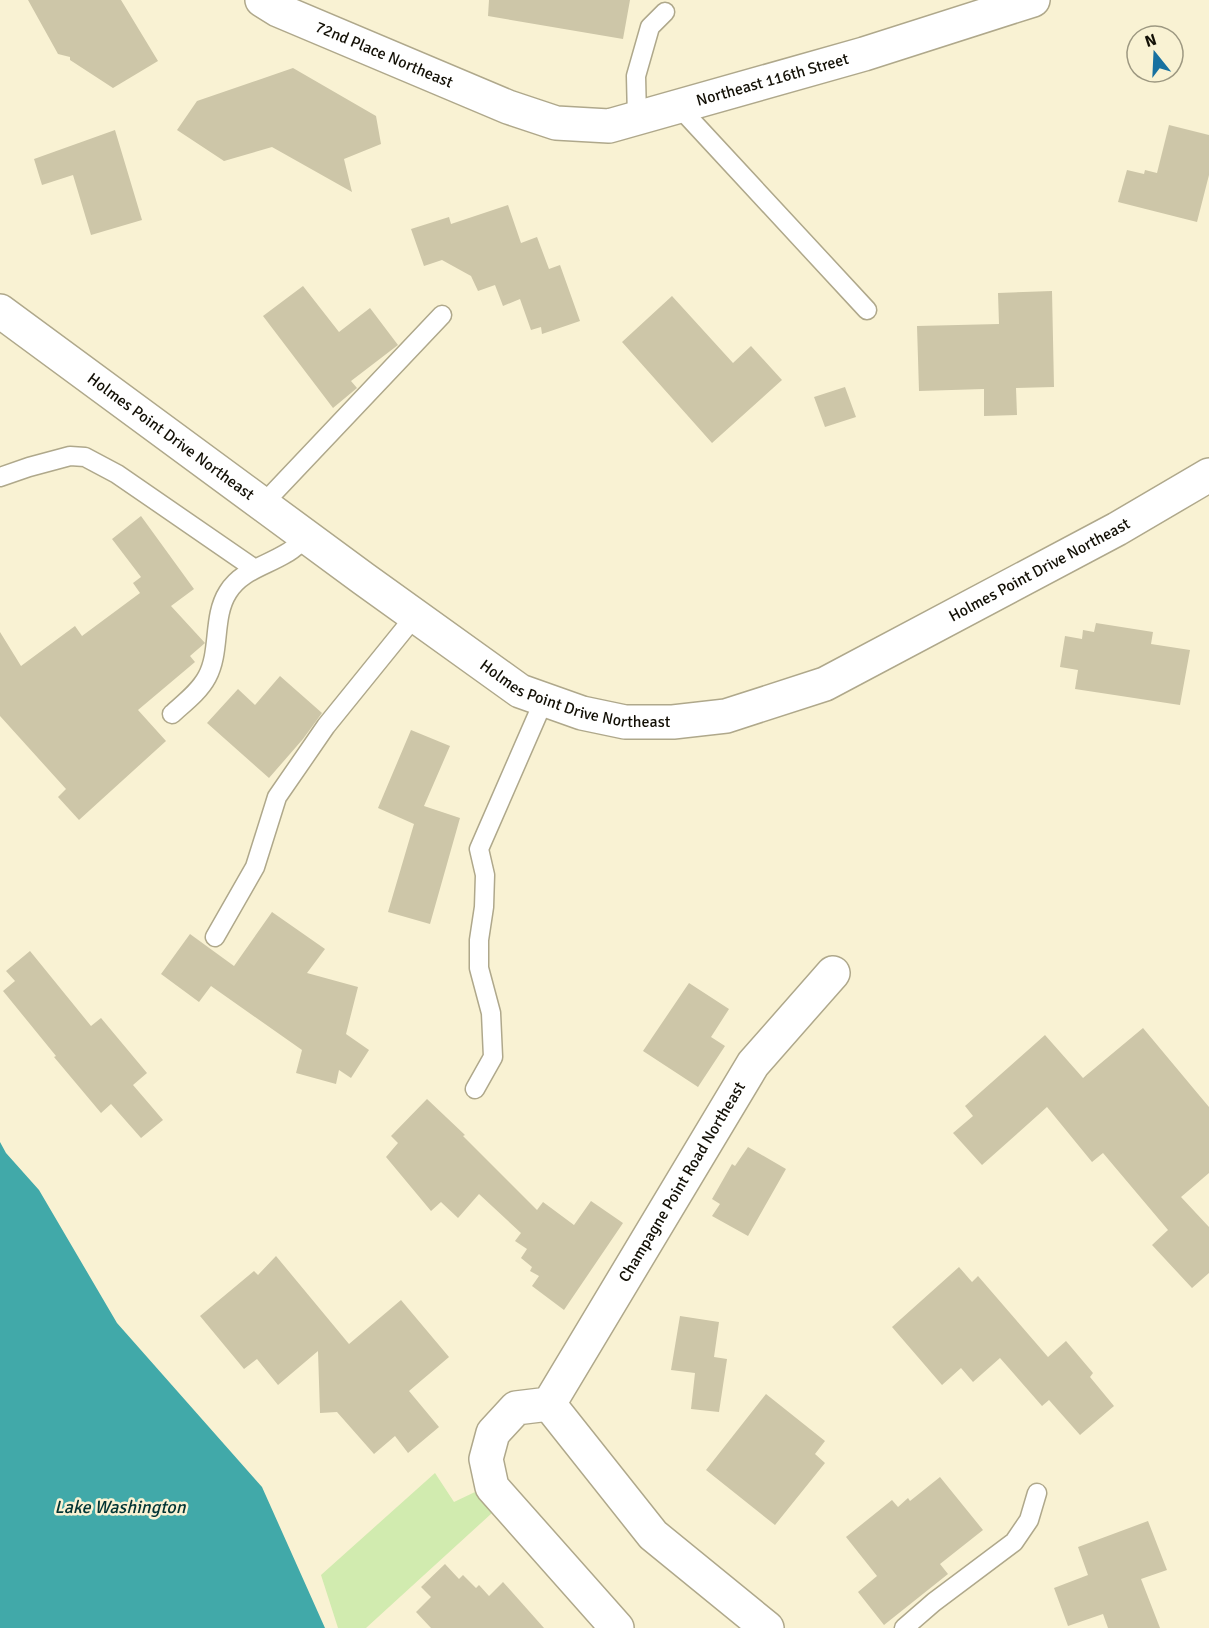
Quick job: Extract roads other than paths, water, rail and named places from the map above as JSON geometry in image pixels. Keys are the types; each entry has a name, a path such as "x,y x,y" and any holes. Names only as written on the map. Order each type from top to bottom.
{"street":[{"name":"72nd Place Northeast","path":"262,0 278,10 508,107"},
{"name":"Northeast 116th Street","path":"508,107 556,123 609,126 864,54 1033,0"},
{"name":"Holmes Point Drive Northeast","path":"0,310 520,691 582,713 626,722 673,722 726,716 825,684 1117,529 1209,475"},
{"name":"Champagne Point Road Northeast","path":"549,1404 753,1064 833,974"},
{"path":"617,1628 492,1487 486,1460 493,1433 516,1408 549,1404 653,1535 767,1628"}],"lane":[{"path":"637,118 636,76 650,27 665,12"},
{"path":"679,107 867,310"},
{"path":"263,504 442,315"},
{"path":"0,477 29,466 60,459 85,457 117,474 255,569"},
{"path":"172,714 193,695 207,677 215,650 220,611 227,593 238,579 286,554 307,537"},
{"path":"215,937 255,867 277,797 326,726 415,616"},
{"path":"475,1089 493,1058 491,1013 478,968 485,875 479,849 544,700"},
{"path":"904,1628 934,1602 1014,1542 1029,1521 1037,1492"}],"water":[{"name":"Lake Washington","path":"0,1142 6,1153 39,1190 117,1323 262,1487 325,1628 0,1628"}]}
